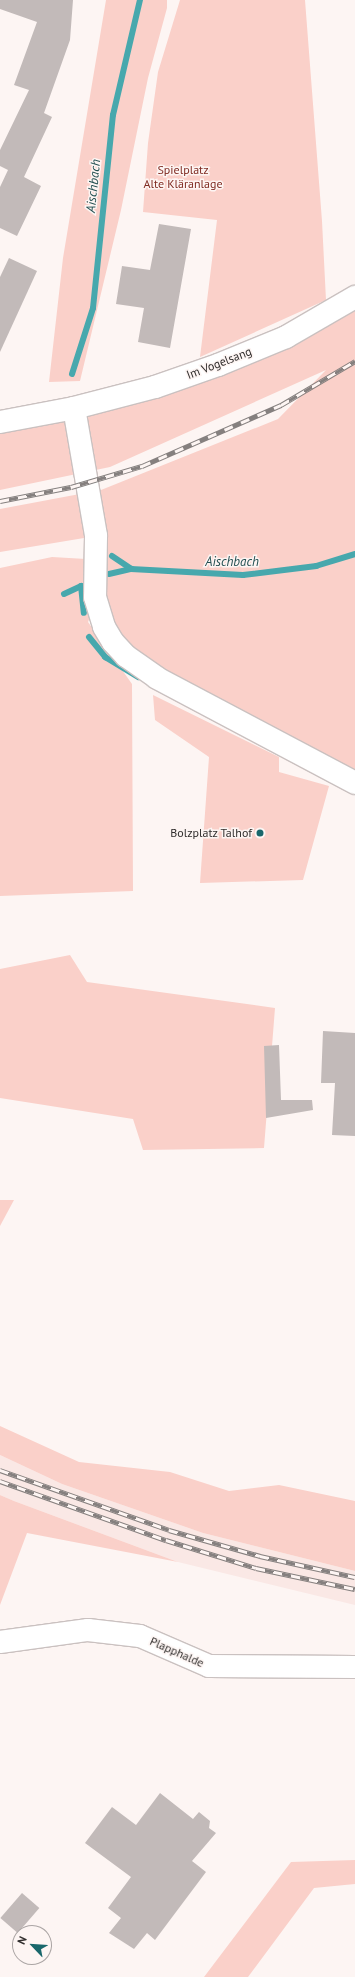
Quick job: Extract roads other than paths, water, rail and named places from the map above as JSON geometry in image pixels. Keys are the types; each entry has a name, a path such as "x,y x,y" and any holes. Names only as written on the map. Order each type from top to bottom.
{"street":[{"name":"Im Vogelsang","path":"0,422 74,408 154,387 218,365 286,337 355,297"},
{"path":"74,408 96,536 95,597 104,627 113,642 140,668 163,682 355,783"},
{"name":"Plapphalde","path":"0,1642 88,1630 140,1636 209,1666 355,1667"}],"waterway":[{"name":"Aischbach","path":"72,374 93,308 113,115 140,0"},
{"name":"Aischbach","path":"109,574 131,569 243,575 316,566 355,554"},
{"name":"Aischbach","path":"112,556 131,569"},
{"path":"64,594 81,586 84,613"},
{"path":"89,637 105,657 138,677"}],"railway":[{"path":"0,501 71,487 142,466 281,405 355,361"},
{"path":"0,1470 169,1530 260,1556 355,1577"},
{"path":"0,1481 166,1540 256,1568 355,1589"}],"place":[{"name":"Bolzplatz Talhof","path":"260,833"}],"park label":[{"name":"Spielplatz Alte Kläranlage","path":"183,177"}]}
